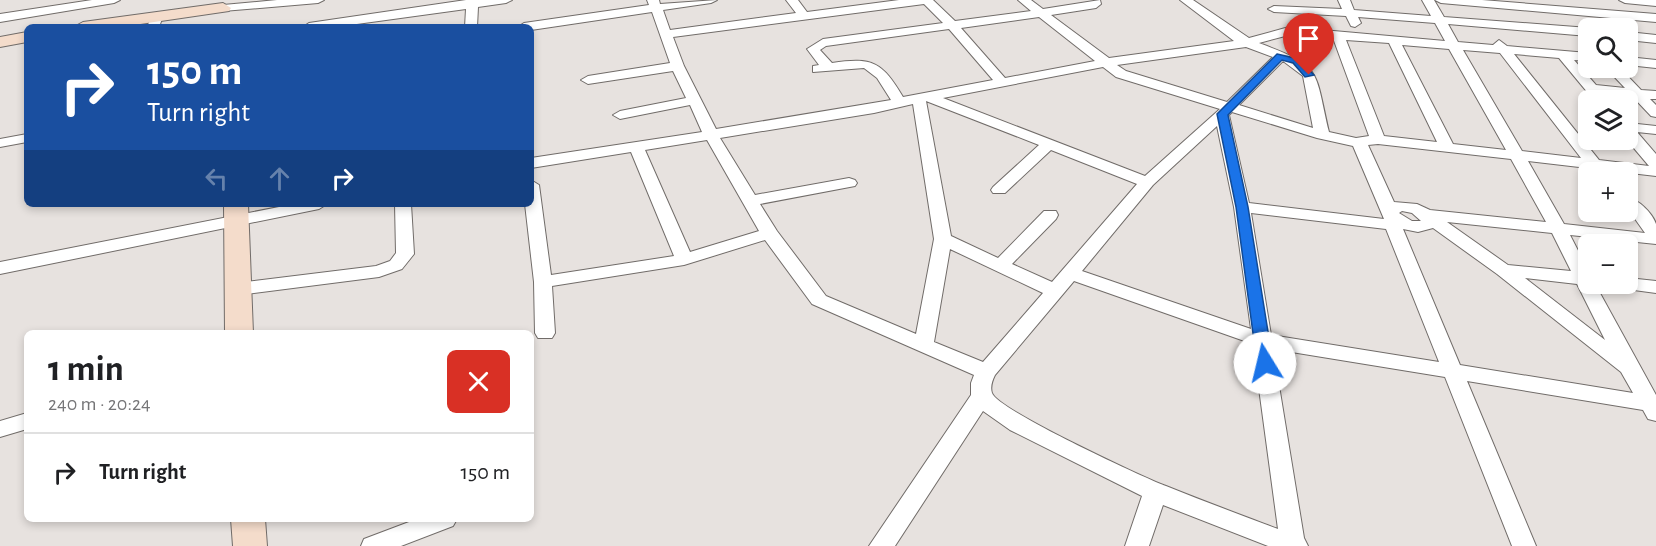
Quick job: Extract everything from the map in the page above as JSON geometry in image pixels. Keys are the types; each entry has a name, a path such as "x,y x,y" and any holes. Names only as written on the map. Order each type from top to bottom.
{"main road":[{"path":"127,24 155,22 213,10"},
{"path":"0,42 24,38"},
{"path":"237,213 239,330"},
{"path":"248,522 250,546"}],"street":[{"path":"1,20 114,0"},
{"path":"213,10 318,0 323,24"},
{"path":"351,24 392,21 472,2 506,0"},
{"path":"534,25 654,3 711,0"},
{"path":"792,0 803,15"},
{"path":"665,34 926,0 950,23 1002,82"},
{"path":"1024,0 1109,66 1226,111 1359,142 1378,140 1583,162"},
{"path":"899,102 885,78 873,65 862,63 823,68 813,49 823,43 950,23 1092,6 1095,4 1094,0"},
{"path":"1186,0 1246,43 1288,59 1309,75 1322,135"},
{"path":"1344,0 1363,38"},
{"path":"1428,0 1578,264"},
{"path":"1441,0 1656,18"},
{"path":"1552,0 1578,27"},
{"path":"1625,0 1656,3"},
{"path":"471,24 472,2"},
{"path":"654,3 677,66 711,134 770,233 819,300 986,372"},
{"path":"1271,5 1578,34"},
{"path":"1271,5 1289,31 1288,59 1147,182 986,372 981,383 982,396 994,410 1018,424 1155,492 1294,546"},
{"path":"1479,24 1504,48 1592,162"},
{"path":"534,164 874,109 1002,82 1246,43 1289,31 1578,56"},
{"path":"1338,36 1378,140"},
{"path":"1638,37 1656,39"},
{"path":"1394,41 1447,147"},
{"path":"1562,54 1592,89 1603,90"},
{"path":"1638,62 1656,64"},
{"path":"588,80 677,66"},
{"path":"1622,78 1632,90"},
{"path":"1638,93 1656,95"},
{"path":"1638,96 1656,113"},
{"path":"925,99 1147,182"},
{"path":"923,346 943,239 925,99"},
{"path":"620,115 695,100"},
{"path":"1226,111 1294,546"},
{"path":"1638,129 1656,130"},
{"path":"0,143 24,139"},
{"path":"1359,142 1392,217 1524,546"},
{"path":"1638,142 1656,164"},
{"path":"999,190 1048,145"},
{"path":"636,147 684,260"},
{"path":"1638,169 1656,171"},
{"path":"1372,171 1422,212 1503,270 1630,370"},
{"path":"750,201 849,183"},
{"path":"0,268 237,213 292,207"},
{"path":"238,289 379,271 396,264 405,254 403,207"},
{"path":"534,207 543,282 545,333"},
{"path":"1242,207 1392,217 1400,222 1420,227 1429,224 1422,212"},
{"path":"1422,212 1656,237"},
{"path":"1638,213 1656,237"},
{"path":"1000,266 1050,215"},
{"path":"543,282 684,260 770,233"},
{"path":"943,239 1055,291"},
{"path":"1503,270 1578,278"},
{"path":"1070,273 1261,340 1452,369 1654,406"},
{"path":"1638,285 1656,287"},
{"path":"1593,294 1630,370 1654,406"},
{"path":"881,546 982,396"},
{"path":"0,429 24,422"},
{"path":"1137,546 1155,492"},
{"path":"373,546 437,522"}],"route":[{"path":"1265,363 1242,207 1222,114 1281,56 1296,61 1309,75"}]}
